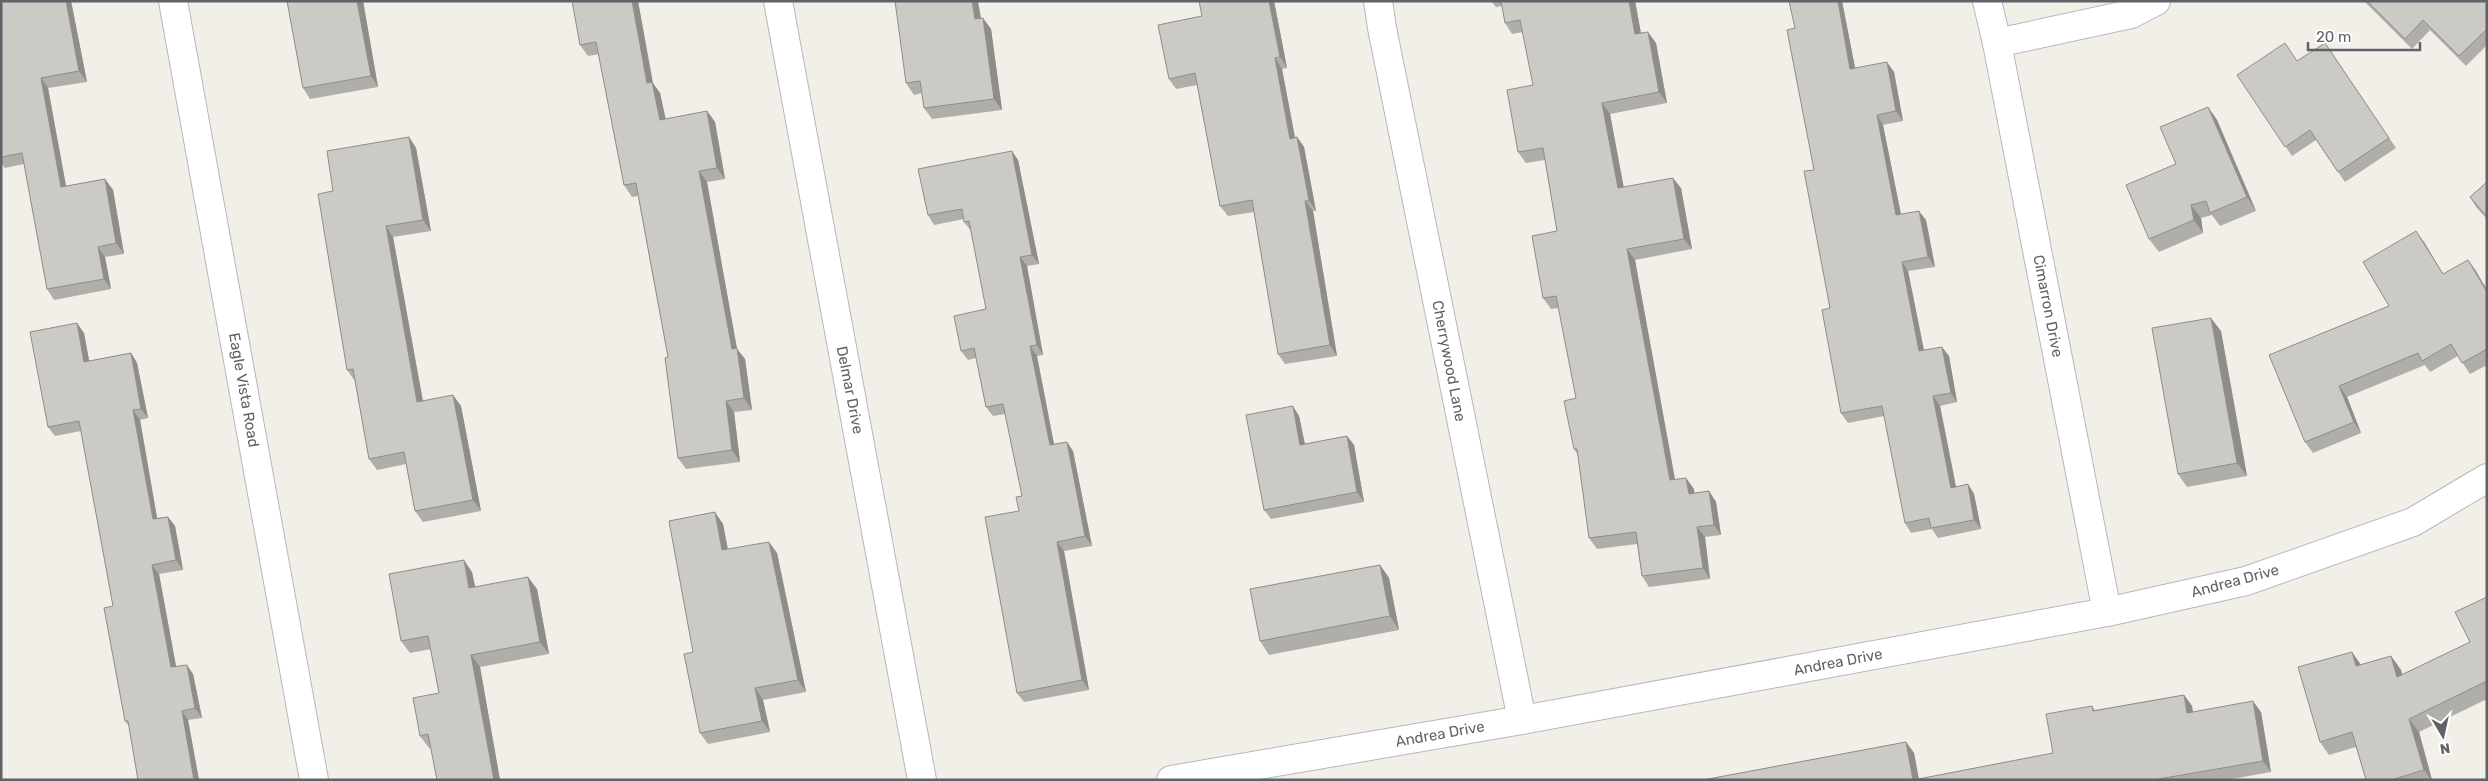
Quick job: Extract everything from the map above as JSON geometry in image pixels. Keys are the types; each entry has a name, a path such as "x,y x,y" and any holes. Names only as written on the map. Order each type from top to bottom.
{"street":[{"name":"Eagle Vista Road","path":"173,1 314,780"},
{"name":"Delmar Drive","path":"778,1 922,780"},
{"name":"Cherrywood Lane","path":"1378,1 1522,720"},
{"name":"Cimarron Drive","path":"1987,1 1997,43 2107,612"},
{"path":"1997,43 2131,14 2156,1"},
{"name":"Andrea Drive","path":"1170,780 1522,720 2107,612 2246,581 2413,522 2487,478"}],"building":[{"path":"1,1 66,1 79,71 41,78 61,187 105,179 116,243 98,247 104,279 47,289 22,153 1,157"},
{"path":"287,1 357,1 371,76 303,88"},
{"path":"572,1 632,1 647,83 652,82 660,120 707,111 717,168 699,171 732,349 737,348 744,398 726,401 732,450 678,458 665,358 668,357 636,183 624,185 596,42 580,45"},
{"path":"895,1 972,1 975,19 983,18 994,99 924,108 920,81 906,83"},
{"path":"1199,1 1269,1 1280,57 1275,58 1290,139 1297,137 1309,200 1305,201 1330,345 1278,354 1252,200 1220,206 1195,73 1169,79 1158,25 1202,16"},
{"path":"1501,1 1629,1 1635,34 1648,32 1659,92 1602,103 1618,188 1673,178 1684,239 1627,249 1670,480 1686,478 1689,494 1709,491 1714,525 1697,527 1703,568 1642,576 1636,532 1589,538 1577,449 1574,449 1564,401 1576,398 1556,296 1543,298 1532,236 1557,231 1543,148 1518,152 1507,90 1533,85 1520,20 1505,23"},
{"path":"1789,1 1838,1 1850,69 1887,62 1896,111 1877,115 1896,215 1919,211 1928,257 1902,262 1919,351 1942,347 1951,393 1933,396 1951,488 1968,484 1974,520 1931,528 1929,518 1905,523 1882,406 1841,413 1822,310 1830,308 1804,171 1814,170 1787,30 1795,28"},
{"path":"2367,1 2487,1 2487,29 2459,56 2423,20 2405,39"},
{"path":"2285,43 2297,61 2325,43 2389,138 2338,172 2310,130 2285,147 2237,75"},
{"path":"2208,107 2247,197 2210,213 2206,201 2191,205 2194,220 2149,239 2126,185 2176,164 2160,127"},
{"path":"409,137 423,220 386,226 417,402 453,395 473,500 415,511 404,452 369,459 353,369 347,370 318,194 333,191 327,151"},
{"path":"1012,151 1032,255 1020,257 1037,345 1030,346 1050,445 1067,442 1085,536 1057,542 1082,680 1017,693 985,517 1019,511 1016,497 1022,496 1003,404 986,407 974,348 961,351 954,316 986,309 969,221 964,222 962,209 928,215 918,169"},
{"path":"2487,182 2487,217 2470,197"},
{"path":"2416,231 2443,274 2468,260 2487,292 2487,349 2462,363 2451,344 2422,361 2418,353 2339,386 2354,422 2305,442 2269,355 2389,306 2363,262"},
{"path":"2211,318 2237,463 2178,474 2152,328"},
{"path":"77,323 84,362 131,353 141,409 133,410 153,519 168,517 176,560 152,565 171,667 187,665 195,708 182,711 194,780 138,780 128,721 125,721 104,608 113,606 79,421 48,427 30,332"},
{"path":"1293,406 1300,445 1347,436 1357,492 1264,510 1246,415"},
{"path":"715,512 722,550 769,542 798,680 755,688 762,721 700,733 684,654 693,652 669,521"},
{"path":"464,560 469,588 528,577 540,642 471,655 494,780 437,780 428,734 420,736 413,698 439,693 428,636 401,641 389,574"},
{"path":"1380,565 1390,616 1260,641 1250,589"},
{"path":"2487,597 2487,681 2409,719 2424,770 2391,780 2366,780 2352,732 2320,742 2298,667 2352,652 2356,666 2391,656 2397,677 2470,642 2455,612"},
{"path":"2184,695 2187,713 2253,701 2263,761 2153,780 1913,780 2053,753 2046,714 2092,706 2093,711"},
{"path":"1906,742 1913,780 1703,780"}]}
